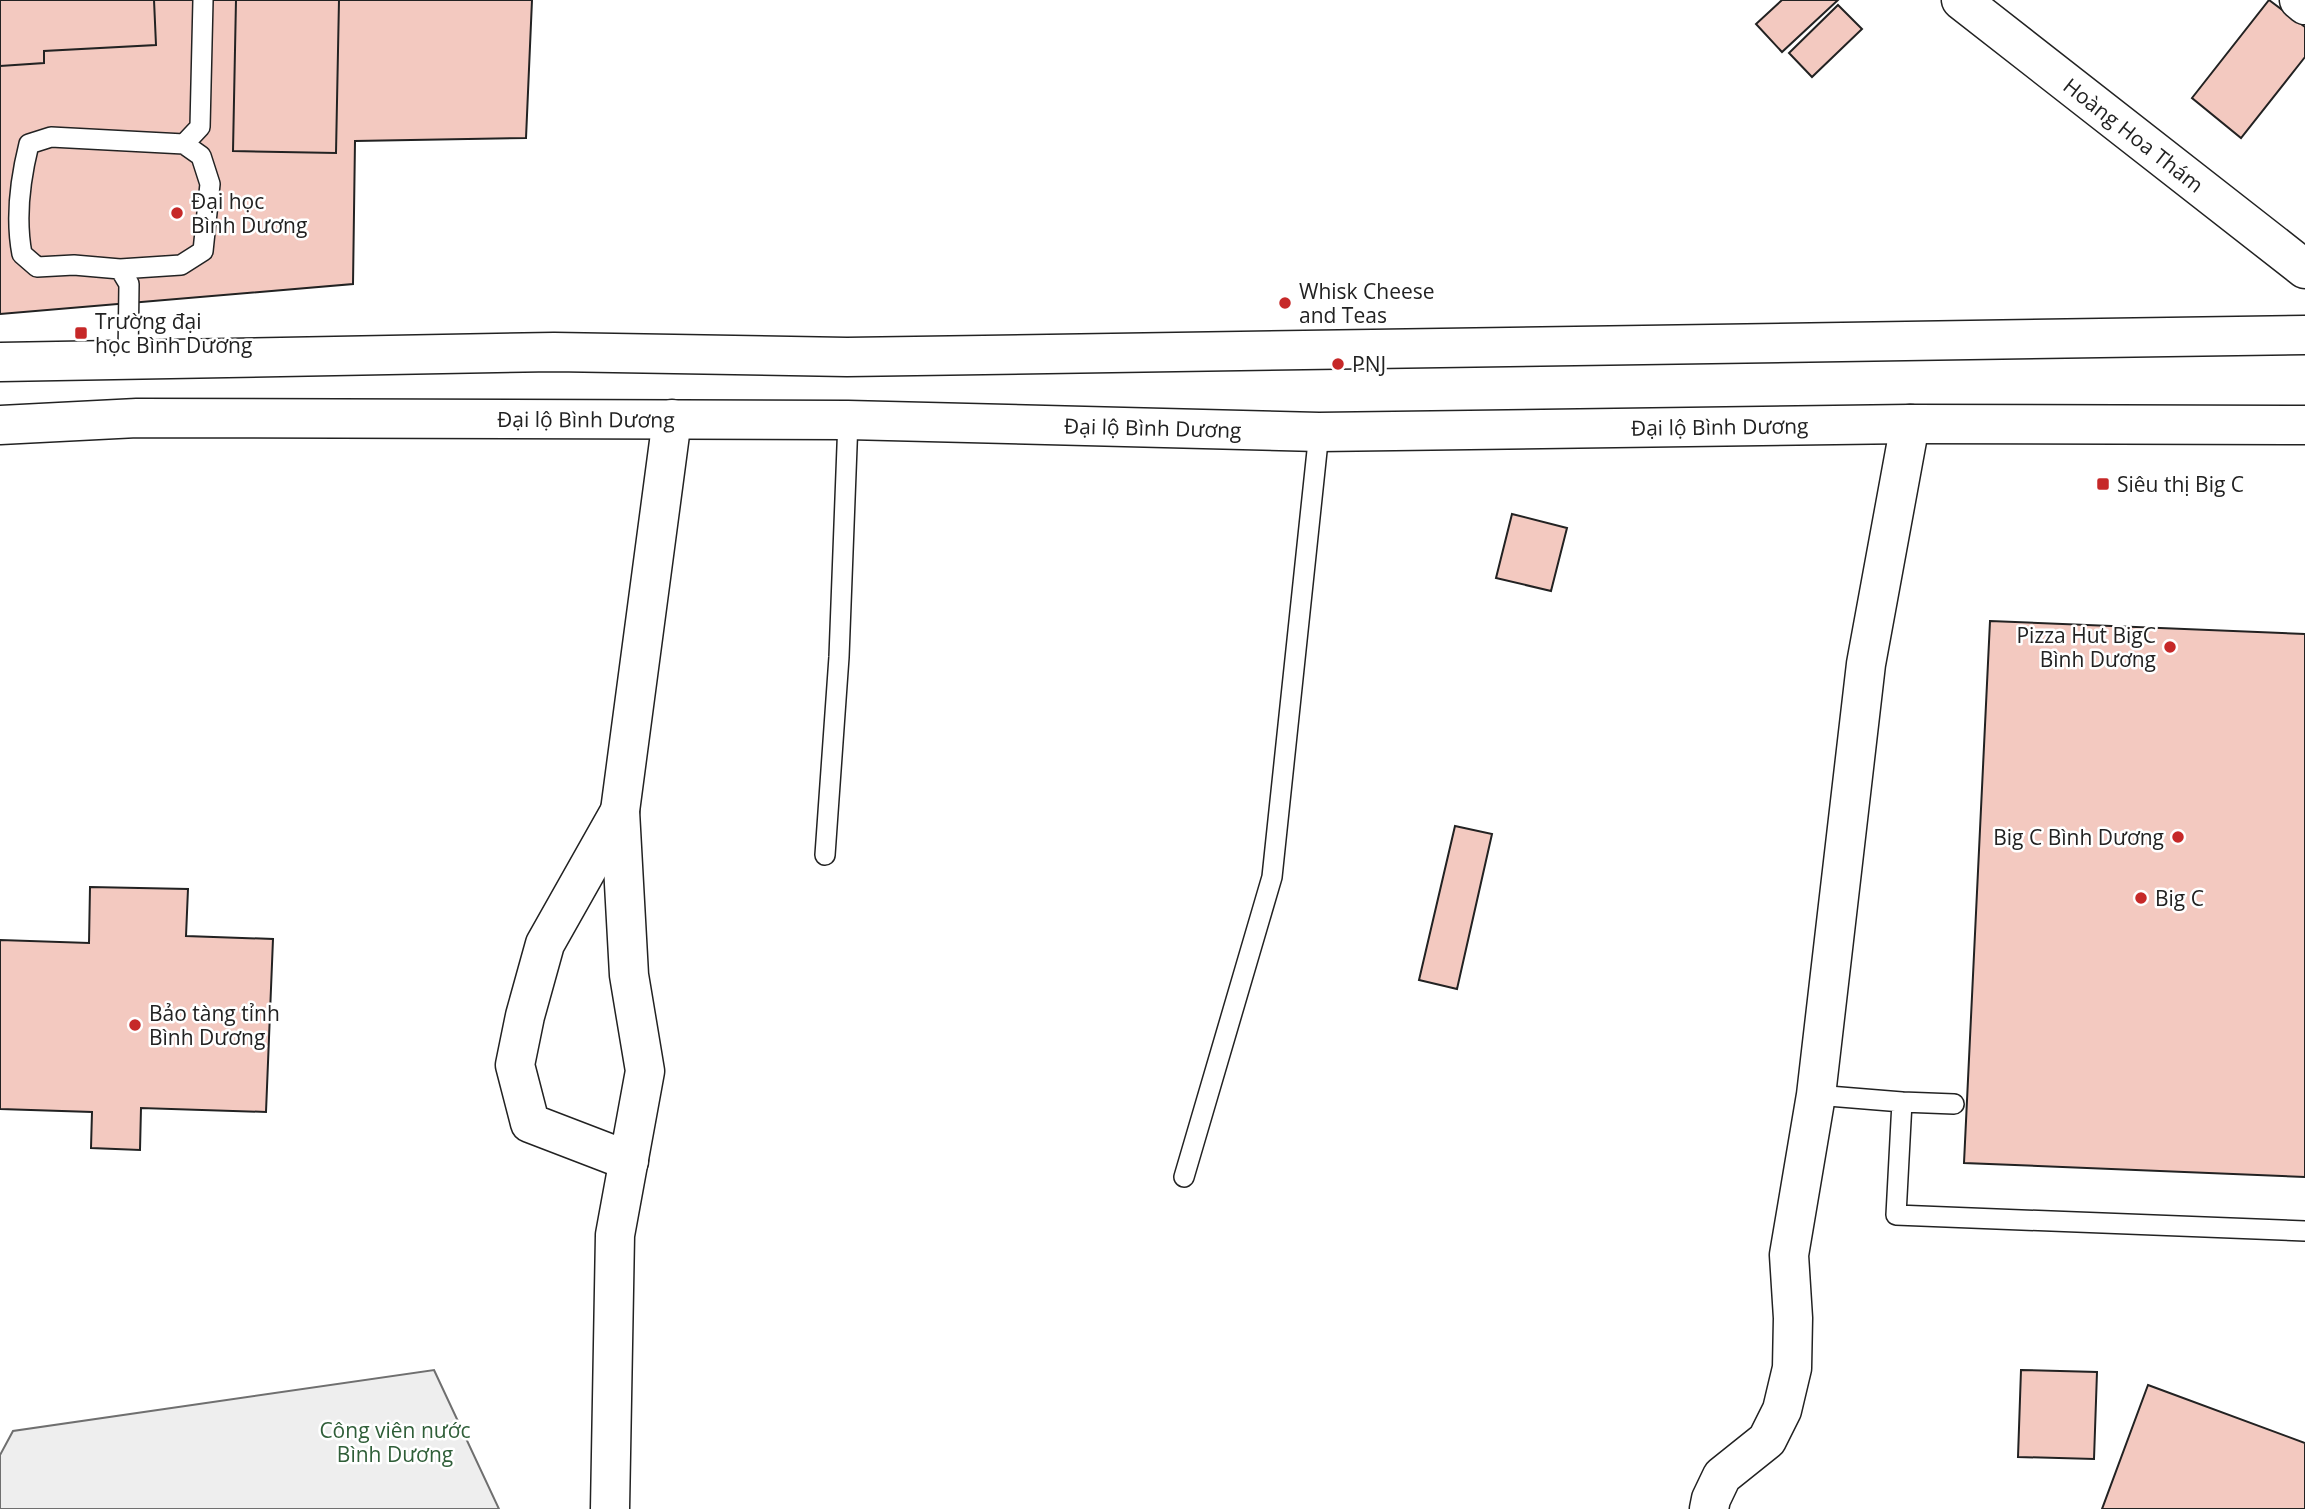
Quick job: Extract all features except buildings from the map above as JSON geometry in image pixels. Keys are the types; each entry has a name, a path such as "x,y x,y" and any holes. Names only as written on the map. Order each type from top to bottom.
{"main road":[{"name":"Hoàng Hoa Thám","path":"1961,0 2305,269"},
{"path":"2299,0 2305,5"},
{"path":"0,362 554,352 848,357 2305,335"},
{"name":"Đại lộ Bình Dương","path":"0,425 137,418 848,420 1319,432 1910,424 2305,425"},
{"path":"610,1509 615,1235 645,1071 629,975 620,811 672,419"},
{"path":"1709,1509 1722,1476 1767,1440 1782,1410 1792,1368 1793,1318 1789,1255 1816,1095 1866,664 1910,424"},
{"path":"620,811 545,944 525,1016 516,1065 530,1123 629,1161"}],"lane":[{"path":"184,144 200,127 203,0"},
{"path":"51,137 184,144 201,156 209,184 203,251 181,265 120,270 74,265 37,267 22,254 18,230 22,172 29,144 51,137"},
{"path":"120,270 129,284 128,360"},
{"path":"825,855 839,657 848,420"},
{"path":"1184,1177 1272,877 1319,432"},
{"path":"1816,1095 1954,1104"},
{"path":"1902,1102 1896,1215 2305,1231"}],"green space":[{"name":"Công viên nước Bình Dương","path":"434,1370 499,1509 0,1509 0,1455 13,1431"}],"place":[{"name":"Đại học Bình Dương","path":"177,213"},
{"name":"Whisk Cheese and Teas","path":"1285,303"},
{"name":"Trường đại học Bình Dương","path":"81,333"},
{"name":"PNJ","path":"1338,364"},
{"name":"Siêu thị Big C","path":"2103,484"},
{"name":"Pizza Hut BigC Bình Dương","path":"2170,647"},
{"name":"Big C Bình Dương","path":"2178,837"},
{"name":"Big C","path":"2141,898"},
{"name":"Bảo tàng tỉnh Bình Dương","path":"135,1025"}]}
